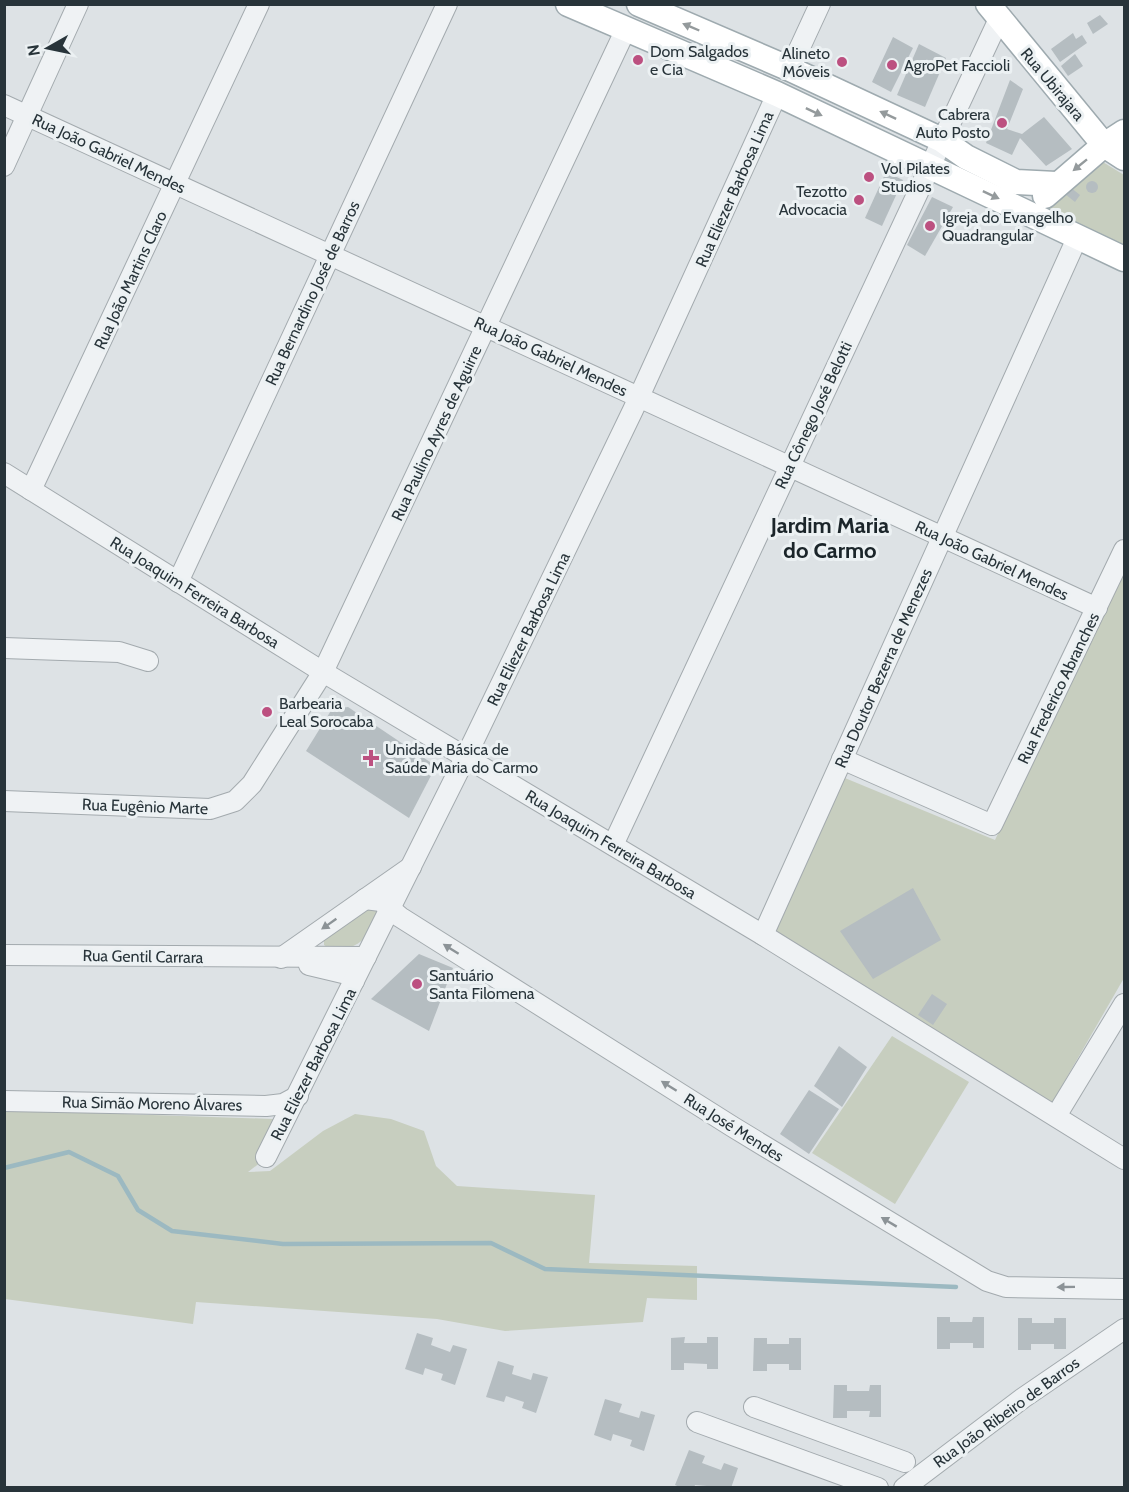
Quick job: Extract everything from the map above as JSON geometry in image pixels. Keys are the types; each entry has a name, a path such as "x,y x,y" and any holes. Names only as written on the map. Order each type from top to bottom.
{"main road":[{"path":"568,4 625,31 777,94 1125,259"},
{"path":"639,4 790,69 942,140 966,157 1016,182 1056,184"},
{"name":"Rua Ubirajara","path":"993,11 1104,145 1125,158"},
{"path":"1029,213 1056,184 1104,145 1125,132"}],"street":[{"path":"4,166 78,4"},
{"name":"Rua João Martins Claro","path":"31,490 259,4"},
{"name":"Rua Bernardino José de Barros","path":"178,582 447,4"},
{"path":"790,69 820,4"},
{"name":"Rua Cônego José Belotti","path":"613,845 942,140 993,11"},
{"name":"Rua Paulino Ayres de Aguirre","path":"323,672 625,31"},
{"name":"Rua Eliezer Barbosa Lima","path":"266,1157 391,909 639,397 777,94"},
{"name":"Rua João Gabriel Mendes","path":"4,105 1097,608"},
{"name":"Rua Doutor Bezerra de Menezes","path":"763,935 1078,236"},
{"name":"Rua Joaquim Ferreira Barbosa","path":"4,473 323,672 763,935 1125,1159"},
{"name":"Rua Frederico Abranches","path":"842,759 992,825 1124,551"},
{"path":"4,648 119,652 148,661"},
{"name":"Rua Eugênio Marte","path":"4,801 210,809 235,801 252,784 323,672"},
{"path":"280,958 411,867"},
{"name":"Rua José Mendes","path":"365,899 381,901 733,1127 987,1281 1006,1287 1090,1286 1125,1289"},
{"name":"Rua Gentil Carrara","path":"4,955 366,957"},
{"name":"Rua Gentil Carrara","path":"280,958 347,974 354,981"},
{"path":"1056,1116 1125,1004"},
{"name":"Rua Simão Moreno Álvares","path":"4,1101 266,1106 283,1104 298,1096"},
{"name":"Rua João Ribeiro de Barros","path":"904,1488 1116,1334 1125,1317"},
{"path":"754,1407 905,1462"},
{"path":"697,1422 878,1488"},
{"path":"844,1475 856,1444"}],"green space":[{"path":"1098,159 1124,175 1124,248 1042,210"},
{"path":"1121,572 1124,574 1124,978 1052,1103 772,930 840,776 995,840"},
{"path":"375,905 374,924 362,941 343,949 333,949 324,945 324,936"},
{"path":"892,1036 969,1082 895,1204 812,1153"},
{"path":"5,1110 273,1119 274,1128 261,1162 248,1172 270,1171 323,1131 355,1114 391,1119 424,1131 436,1166 457,1186 595,1195 589,1263 697,1266 697,1300 647,1298 643,1322 505,1331 437,1319 196,1302 193,1324 5,1299"}],"building":[{"path":"1100,15 1108,24 1093,34 1087,23"},
{"path":"1073,33 1076,39 1082,35 1087,43 1060,62 1051,49"},
{"name":"AgroPet Faccioli","path":"893,37 913,48 891,92 872,82"},
{"path":"919,44 946,58 925,107 897,95"},
{"path":"1075,54 1083,66 1068,76 1061,66"},
{"name":"Cabrera Auto Posto","path":"1010,80 1023,89 1007,129 1022,134 1044,117 1072,149 1046,166 1020,138 1012,155 986,143"},
{"path":"886,172 903,180 882,226 865,218"},
{"path":"1094,181 1098,187 1094,193 1090,193 1086,185"},
{"path":"1070,187 1080,195 1075,202 1065,194"},
{"name":"Igreja do Evangelho Quadrangular","path":"932,197 953,207 925,256 907,245"},
{"name":"Unidade Básica de Saúde Maria do Carmo","path":"348,707 436,766 409,818 306,751 332,709"},
{"path":"913,888 941,940 873,979 840,931"},
{"name":"Santuário Santa Filomena","path":"419,954 453,968 429,1031 371,999"},
{"path":"932,994 947,1004 933,1025 918,1015"},
{"path":"839,1046 867,1067 842,1107 814,1086"},
{"path":"809,1090 839,1109 809,1154 780,1134"},
{"path":"937,1317 950,1317 950,1322 972,1322 973,1317 984,1317 984,1348 973,1348 973,1343 950,1343 950,1349 937,1349"},
{"path":"1018,1318 1032,1318 1032,1323 1054,1323 1054,1318 1066,1318 1066,1349 1054,1349 1054,1344 1031,1344 1031,1350 1018,1350"},
{"path":"417,1333 433,1338 431,1345 450,1352 453,1345 467,1349 455,1385 441,1380 443,1374 425,1368 423,1375 405,1369"},
{"path":"685,1337 684,1343 707,1343 707,1337 718,1337 718,1369 707,1369 707,1364 684,1363 684,1370 671,1370 671,1338"},
{"path":"754,1338 767,1338 767,1344 789,1344 789,1338 801,1338 801,1370 789,1370 789,1364 767,1364 767,1371 753,1371"},
{"path":"498,1361 514,1366 512,1374 531,1380 533,1373 548,1377 536,1413 522,1408 524,1402 506,1396 504,1402 486,1397"},
{"path":"834,1385 847,1385 847,1391 869,1391 870,1385 881,1385 881,1417 869,1417 870,1411 847,1411 847,1418 833,1418"},
{"path":"605,1399 622,1404 619,1412 639,1418 641,1411 655,1415 644,1451 630,1446 632,1440 613,1434 611,1441 594,1435"},
{"path":"689,1450 705,1456 702,1463 721,1470 724,1463 738,1468 731,1488 695,1485 694,1488 682,1488 675,1485"}],"waterway":[{"path":"4,1168 69,1152 118,1176 138,1210 172,1231 283,1244 491,1243 545,1269 956,1287"}],"place":[{"name":"Dom Salgados e Cia","path":"638,60"},
{"name":"Alineto Móveis","path":"842,62"},
{"name":"AgroPet Faccioli","path":"892,65"},
{"name":"Cabrera Auto Posto","path":"1002,123"},
{"name":"Vol Pilates Studios","path":"869,177"},
{"name":"Tezotto Advocacia","path":"859,200"},
{"name":"Igreja do Evangelho Quadrangular","path":"930,226"},
{"name":"Barbearia Leal Sorocaba","path":"267,712"},
{"name":"Unidade Básica de Saúde Maria do Carmo","path":"371,758"},
{"name":"Santuário Santa Filomena","path":"417,984"}],"district":[{"name":"Jardim Maria do Carmo","path":"830,538"}]}
